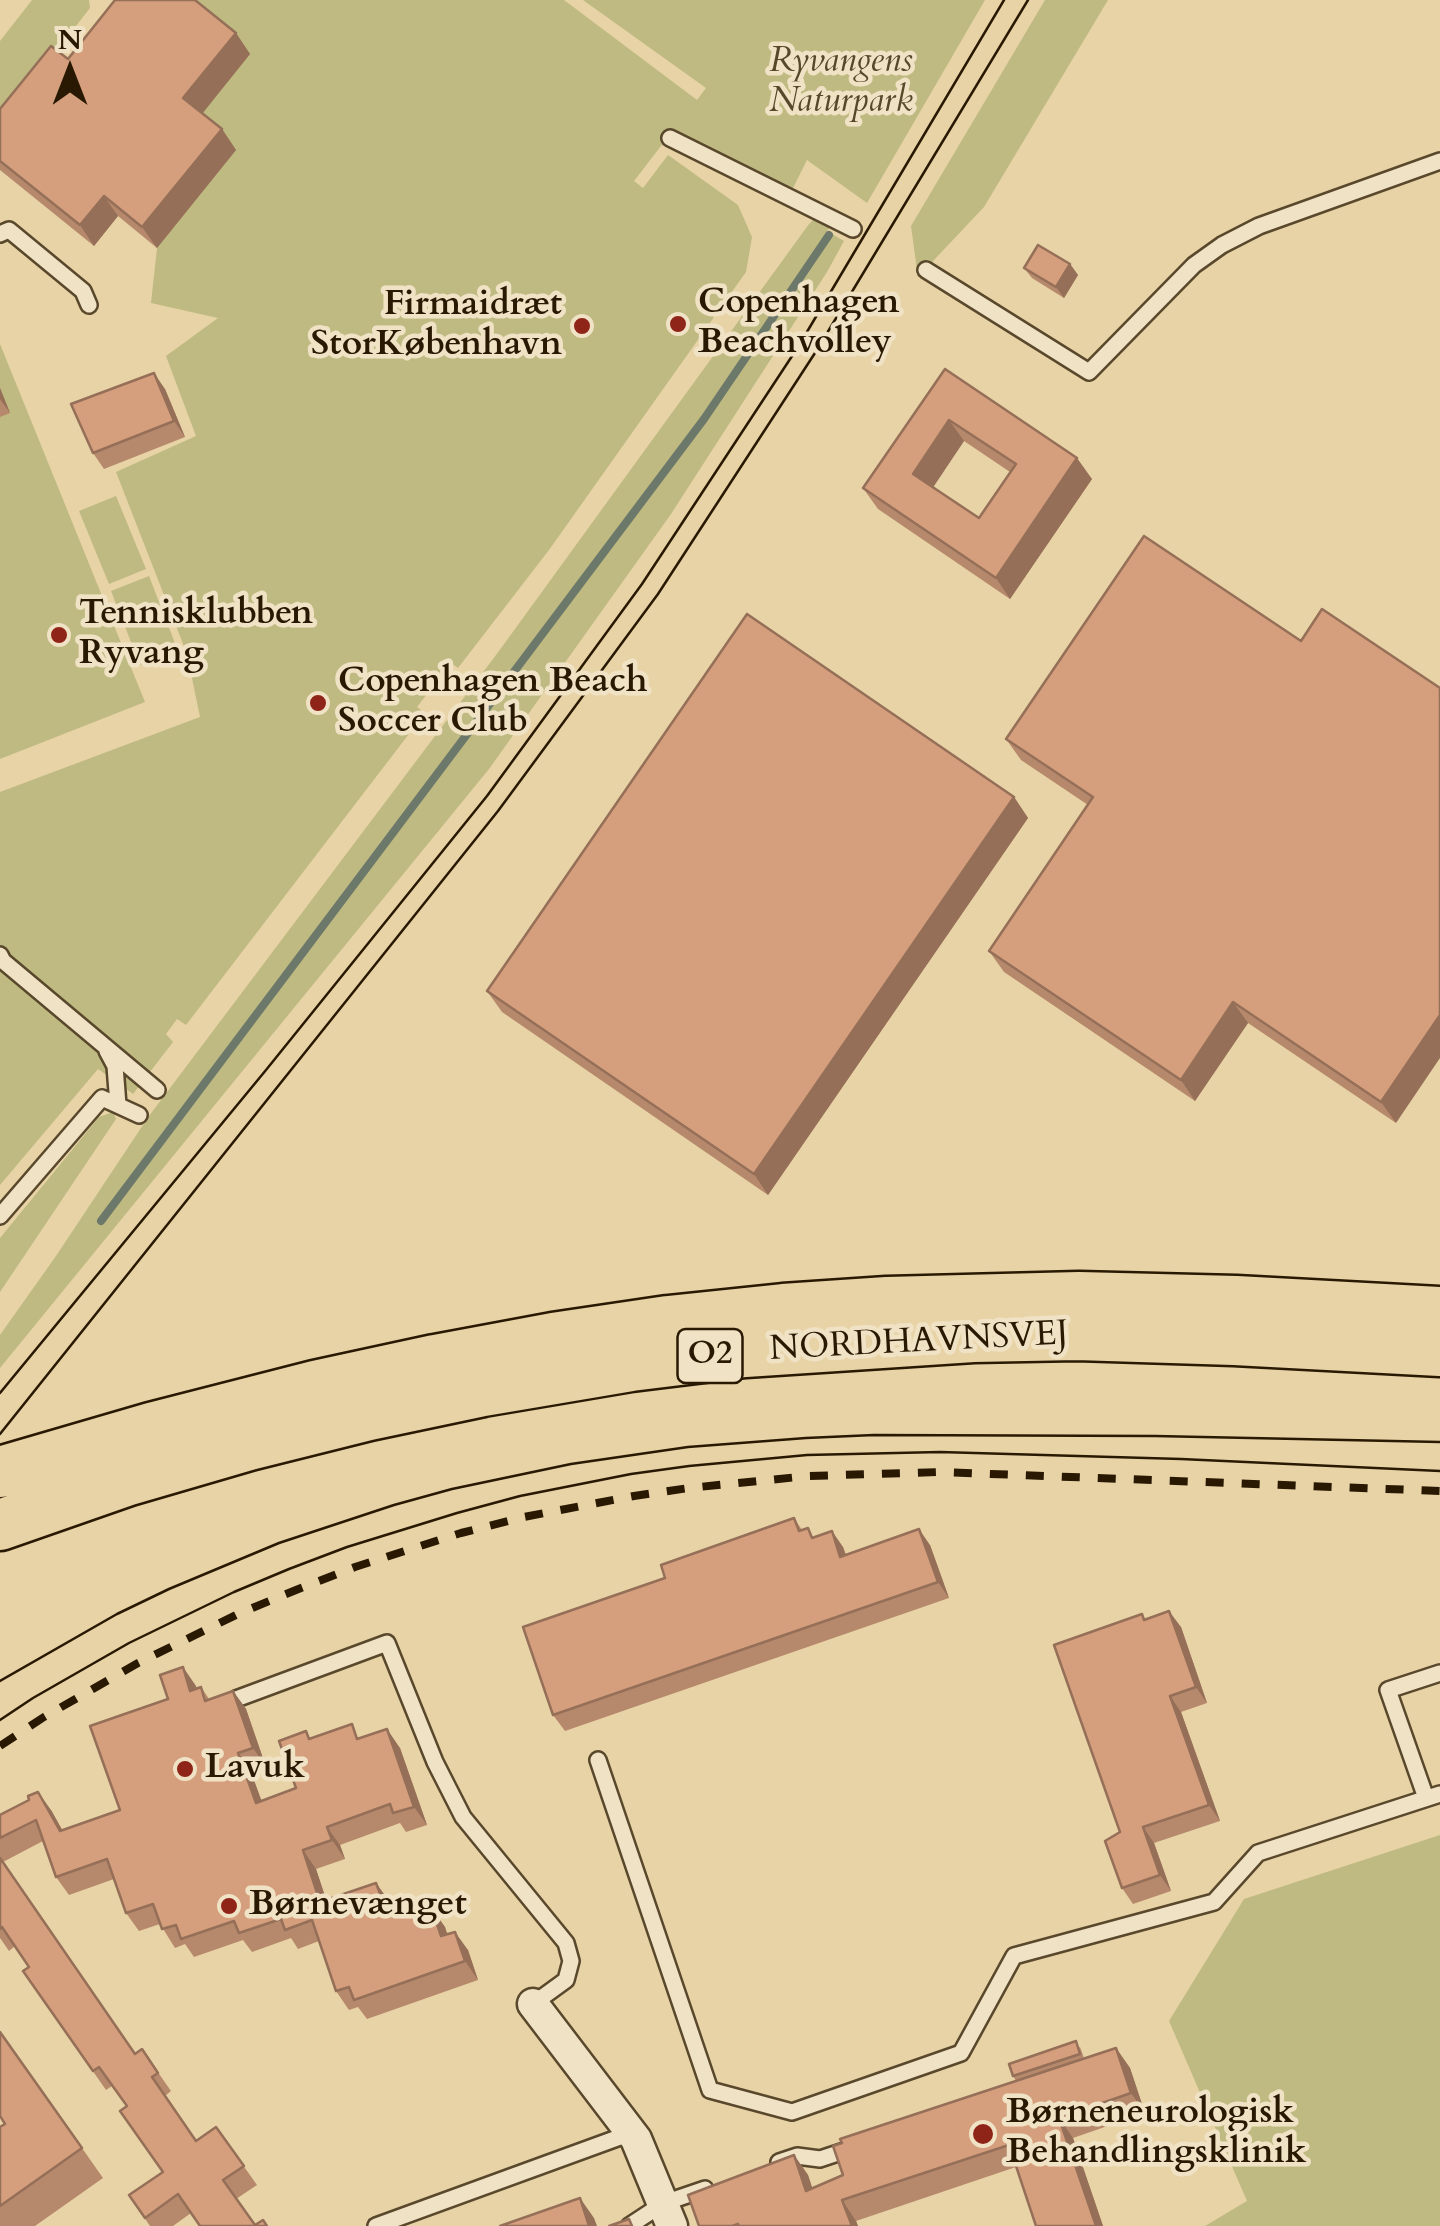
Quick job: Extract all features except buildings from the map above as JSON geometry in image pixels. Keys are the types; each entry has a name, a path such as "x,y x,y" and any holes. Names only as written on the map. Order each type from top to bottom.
{"highway":[{"name":"NORDHAVNSVEJ","path":"0,1472 151,1428 435,1360 553,1338 782,1308 926,1300 1078,1316 1235,1321 1440,1312"},
{"name":"NORDHAVNSVEJ","path":"11,1523 129,1480 248,1445 483,1390 744,1352 955,1338 1078,1316"},
{"name":"NORDHAVNSVEJ","path":"1235,1321 1440,1351"}],"street":[{"path":"533,2004 636,2139 668,2215"}],"lane":[{"path":"670,138 853,228"},
{"path":"926,270 1090,372 1194,264 1222,245 1258,226 1440,161"},
{"path":"0,234 9,230 83,291 89,305"},
{"path":"0,955 157,1090"},
{"path":"104,1046 114,1066 118,1105"},
{"path":"0,1216 102,1098 139,1115"},
{"path":"1078,1316 1141,1318 1078,1316"},
{"path":"1235,1321 1172,1319 1235,1321"},
{"path":"236,1699 387,1644 435,1762 463,1818 566,1944 571,1961 566,1980 533,2004"},
{"path":"598,1760 710,2090 792,2112 961,2054 1014,1956 1214,1902 1258,1853 1433,1796 1388,1690 1440,1673"},
{"path":"376,2226 630,2133"},
{"path":"764,2168 797,2156 820,2160 874,2141"},
{"path":"629,2226 668,2215 714,2186"}],"green space":[{"path":"32,0 89,0 90,8 0,123 0,41"},
{"name":"Ryvangens Naturpark","path":"184,0 564,0 697,100 706,88 583,0 985,0 867,203 807,160 793,188 671,133 634,181 643,188 668,155 738,205 752,237 746,272 549,550 458,668 451,663 417,707 425,713 186,1025 177,1019 166,1034 173,1042 133,1094 98,1069 0,1185 0,792 200,717 187,654 116,472 196,436 166,356 218,318 151,303 157,248 198,119"},
{"path":"1045,0 1108,0 984,207 918,277 911,226"},
{"path":"816,217 833,223 827,231 844,241 671,514 489,769 0,1368 0,1335 149,1116 499,651"},
{"name":"Tennisklubben Ryvang","path":"0,344 145,702 0,759"},
{"path":"116,496 146,569 109,584 79,511"},
{"path":"149,576 178,651 140,665 111,591"},
{"path":"113,1112 116,1119 0,1292 0,1238 99,1117"},
{"path":"1440,1835 1440,2226 1205,2226 1247,2201 1169,2021 1244,1899"}],"waterway":[{"path":"101,1221 704,419 829,235"}],"tram line":[{"path":"0,1393 487,796 642,584 798,347 1004,0"},
{"path":"0,1434 498,811 658,594 815,353 1028,0"},
{"path":"0,1681 117,1614 279,1543 452,1489 571,1464 688,1447 874,1435 1440,1442"},
{"path":"0,1720 129,1643 289,1569 457,1513 631,1474 807,1455 940,1452 1440,1471"}],"railway":[{"path":"0,1746 138,1663 296,1590 461,1533 634,1496 808,1476 940,1472 1440,1491"}],"place":[{"name":"Copenhagen Beachvolley","path":"678,324"},
{"name":"Firmaidræt StorKøbenhavn","path":"582,326"},
{"name":"Tennisklubben Ryvang","path":"59,635"},
{"name":"Copenhagen Beach Soccer Club","path":"318,703"},
{"name":"Lavuk","path":"185,1769"},
{"name":"Børnevænget","path":"229,1906"},
{"name":"Børneneurologisk Behandlingsklinik","path":"983,2134"}]}
